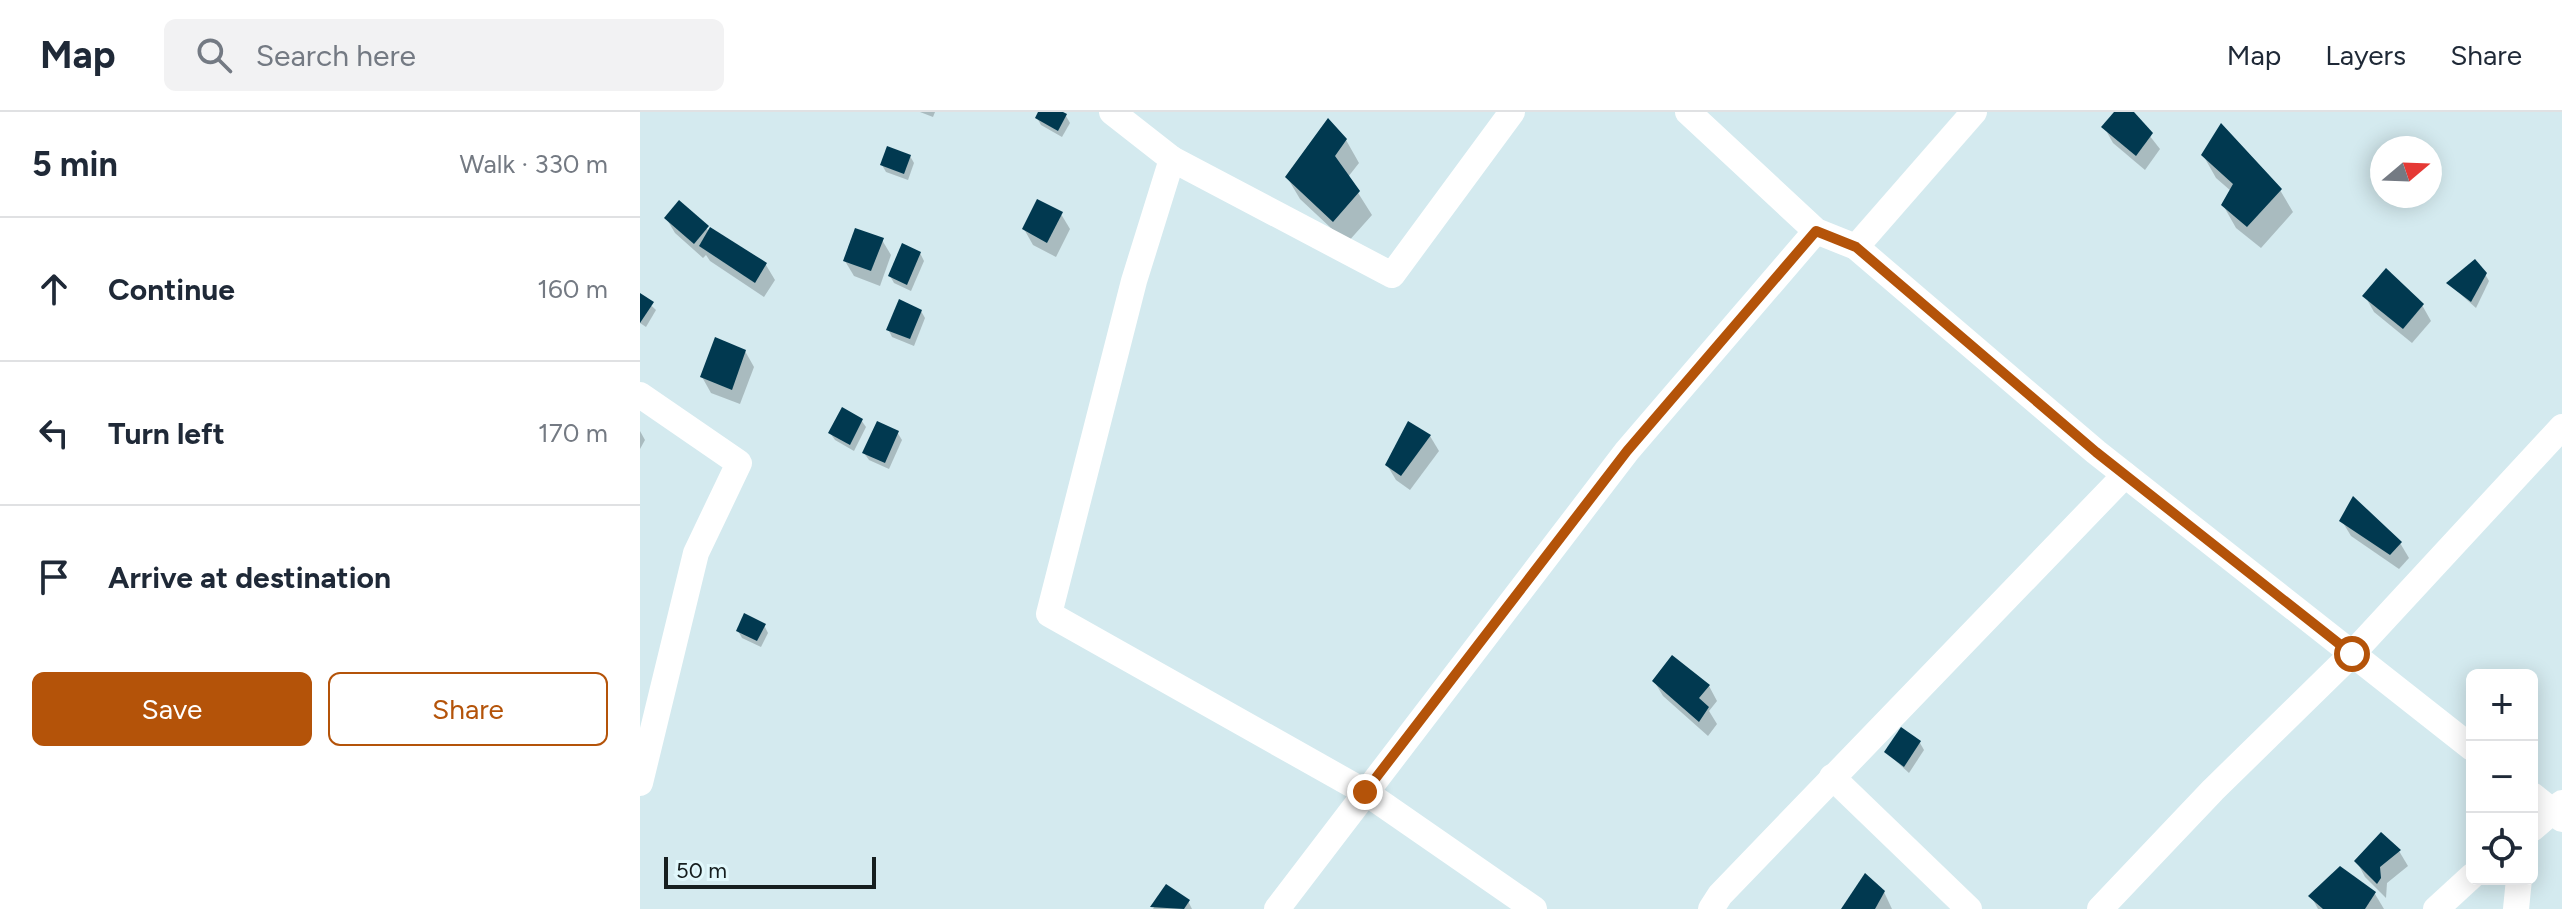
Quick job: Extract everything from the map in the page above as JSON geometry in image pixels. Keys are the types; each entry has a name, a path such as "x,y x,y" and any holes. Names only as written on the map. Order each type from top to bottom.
{"street":[{"path":"1112,112 1172,159 1392,275 1512,112"},
{"path":"1688,112 1816,231 1856,247 2125,475 2466,743"},
{"path":"1856,247 1974,112"},
{"path":"1172,159 1134,281 1049,614 1365,792 1534,909"},
{"path":"1277,909 1627,451 1816,231"},
{"path":"640,395 739,463 696,553 640,783"},
{"path":"2100,909 2213,790 2352,654 2562,427"},
{"path":"1711,909 1720,895 1832,777 2125,475"},
{"path":"1832,777 1969,909"},
{"path":"2538,799 2559,811 2538,825"},
{"path":"2436,909 2466,882"},
{"path":"2516,909 2518,885"}],"building":[{"path":"1038,112 1067,114 1058,131 1035,118"},
{"path":"2114,112 2134,112 2153,133 2136,156 2101,127"},
{"path":"1328,118 1347,139 1335,156 1360,191 1333,222 1285,177"},
{"path":"2221,123 2282,189 2247,227 2221,205 2233,184 2201,155"},
{"path":"887,146 911,155 904,174 880,165"},
{"path":"1037,199 1063,212 1047,243 1022,229"},
{"path":"679,200 709,226 694,244 664,218"},
{"path":"710,227 767,263 755,283 699,246"},
{"path":"855,228 884,238 871,271 843,261"},
{"path":"902,243 921,252 907,285 888,276"},
{"path":"2475,259 2487,273 2471,302 2446,283"},
{"path":"2386,268 2424,304 2403,329 2362,296"},
{"path":"640,293 654,302 640,323"},
{"path":"899,299 922,310 910,339 886,330"},
{"path":"715,337 746,350 732,390 700,377"},
{"path":"842,407 863,419 850,445 828,433"},
{"path":"877,421 899,431 885,463 862,453"},
{"path":"1408,421 1431,435 1401,476 1385,465"},
{"path":"2353,496 2402,542 2390,555 2339,521"},
{"path":"744,613 766,624 757,641 736,631"},
{"path":"1672,655 1710,685 1699,698 1709,707 1699,722 1652,681"},
{"path":"1901,727 1921,741 1904,767 1884,752"},
{"path":"2381,832 2401,850 2380,867 2381,878 2377,884 2354,861"},
{"path":"2340,866 2376,892 2365,909 2323,909 2308,896"},
{"path":"1865,873 1885,891 1875,909 1841,909"},
{"path":"1166,884 1190,900 1184,909 1150,907"}],"route":[{"path":"1365,792 1627,451 1816,231 1856,247 2096,452 2352,654"}]}
